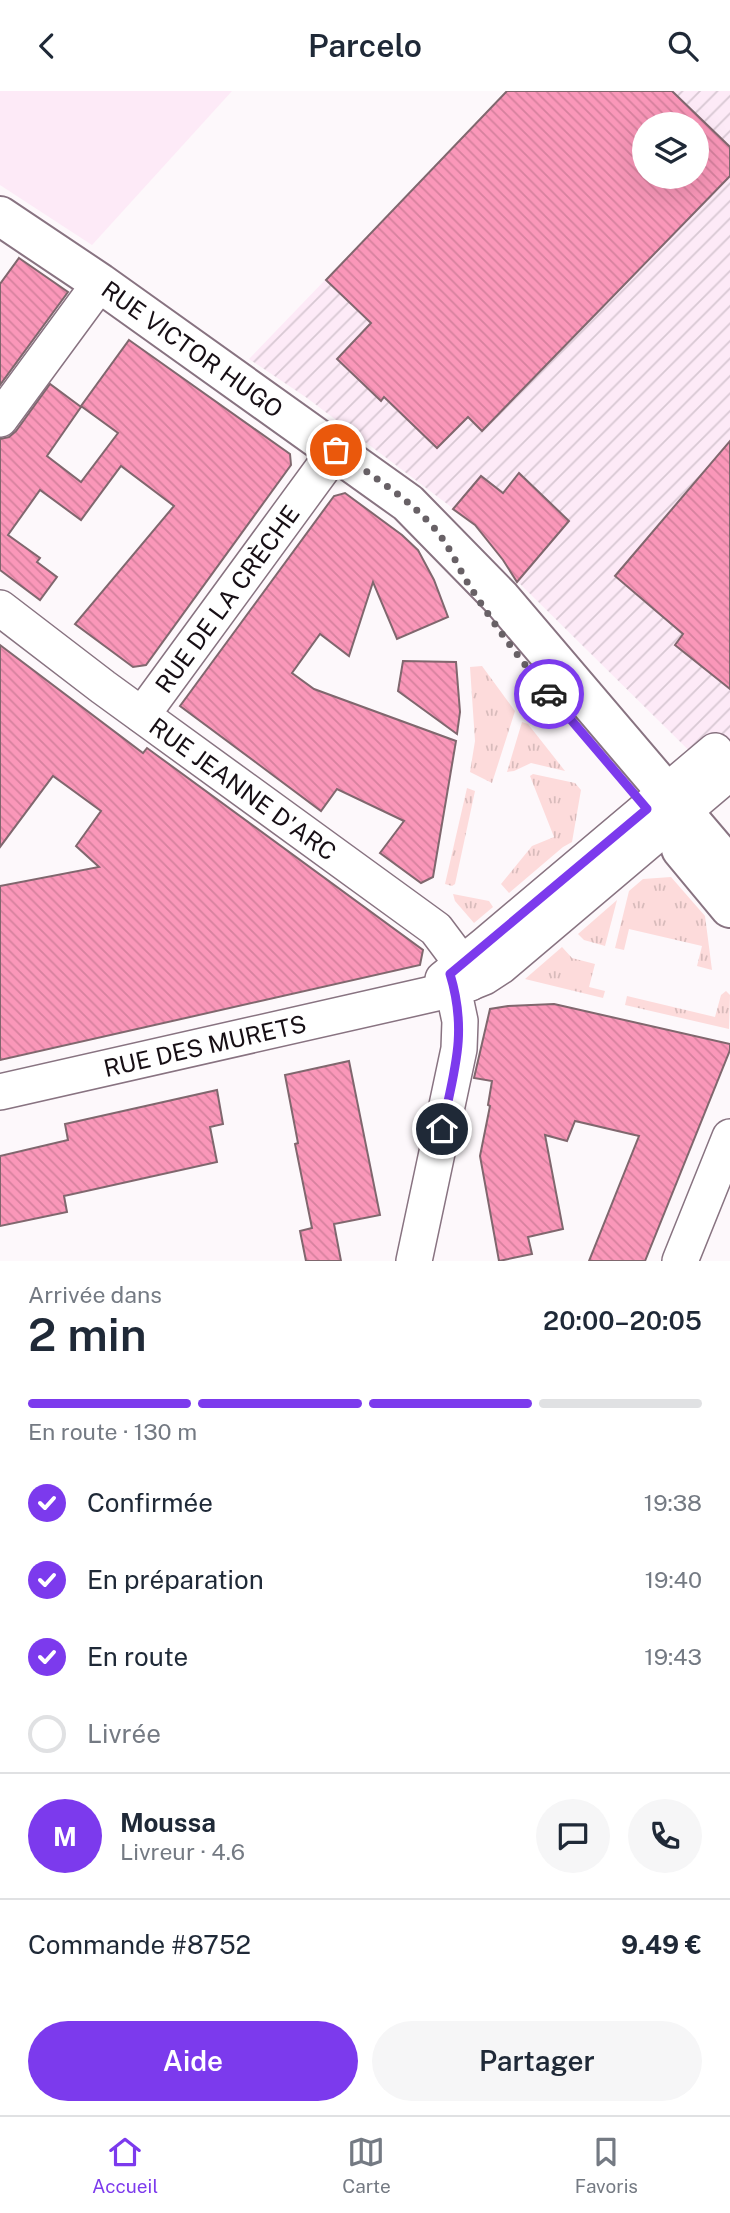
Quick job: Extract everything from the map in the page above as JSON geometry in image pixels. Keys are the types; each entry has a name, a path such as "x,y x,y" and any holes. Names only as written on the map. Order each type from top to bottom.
{"main road":[{"name":"RUE VICTOR HUGO","path":"0,216 100,283 336,450 408,503 431,524 446,543 501,598 665,810 730,908"},
{"name":"RUE VICTOR HUGO","path":"665,810 730,867"}],"street":[{"path":"0,419 100,283"},
{"name":"RUE DE LA CRÈCHE","path":"142,715 336,450"},
{"name":"RUE JEANNE D'ARC","path":"0,608 429,924 441,934 459,978"},
{"name":"RUE DES MURETS","path":"0,1092 410,999 459,978 665,810 730,771"},
{"path":"414,1261 458,1049 459,978"},
{"path":"680,1261 730,1137"}],"shaded area":[{"path":"0,91 232,91 92,245 0,185"},
{"path":"507,91 730,91 730,791 515,579 475,525 307,398 249,359"}],"green space":[{"path":"482,666 515,711 492,783 470,772 475,741 470,667"},
{"path":"522,722 528,724 565,771 531,763 507,772"},
{"path":"533,774 575,783 581,790 572,842 509,893 501,884 532,846 554,837 530,776"},
{"path":"467,788 475,791 455,884 452,886 445,884"},
{"path":"671,877 705,916 712,970 697,966 702,946 629,929 624,950 615,948 629,891 643,879"},
{"path":"453,894 489,901 493,907 474,923 455,901"},
{"path":"617,900 605,946 584,940 578,934"},
{"path":"562,947 572,958 595,964 589,987 605,991 603,998 525,979"},
{"path":"726,991 730,995 729,1029 625,1005 627,996 715,1017 721,995"}],"building":[{"path":"507,91 672,91 694,112 632,112 632,189 709,189 709,127 730,147 730,176 482,431 468,417 437,448 384,397 381,401 337,359 371,323 326,280"},
{"path":"19,258 68,292 0,385 0,284"},
{"path":"129,340 290,454 291,465 146,665 133,667 75,624 174,506 121,466 81,520 40,490 8,535 40,558 37,562 57,577 40,600 0,570 0,439 9,437 16,431 50,384 81,407 47,456 81,482 118,433 81,406"},
{"path":"730,441 730,689 675,645 683,634 615,576"},
{"path":"519,473 569,521 517,582 475,525 453,509 481,476 503,493"},
{"path":"345,493 418,550 434,580 448,617 397,639 373,582 349,656 320,634 292,673 314,689 456,741 433,877 421,883 380,853 404,821 337,789 321,811 180,706 334,496"},
{"path":"0,645 143,753 147,748 423,950 420,965 0,1060 0,886 99,867 76,846 101,811 53,776 0,847"},
{"path":"403,661 456,662 460,712 457,734 398,691"},
{"path":"554,1004 730,1044 730,1050 645,1261 589,1261 639,1136 575,1121 567,1141 545,1135 563,1229 528,1237 532,1254 499,1261 480,1156 492,1081 474,1078 490,1009"},
{"path":"349,1061 380,1215 334,1224 341,1261 306,1261 300,1231 312,1228 295,1144 298,1143 285,1075"},
{"path":"217,1090 223,1124 210,1127 217,1162 64,1196 67,1212 0,1226 0,1156 68,1140 65,1124"}],"way so far":[{"path":"336,450 397,494 436,531 515,652 549,694"}],"route":[{"path":"442,1129 460,1037 460,1021 450,974 647,809 549,694"}]}
